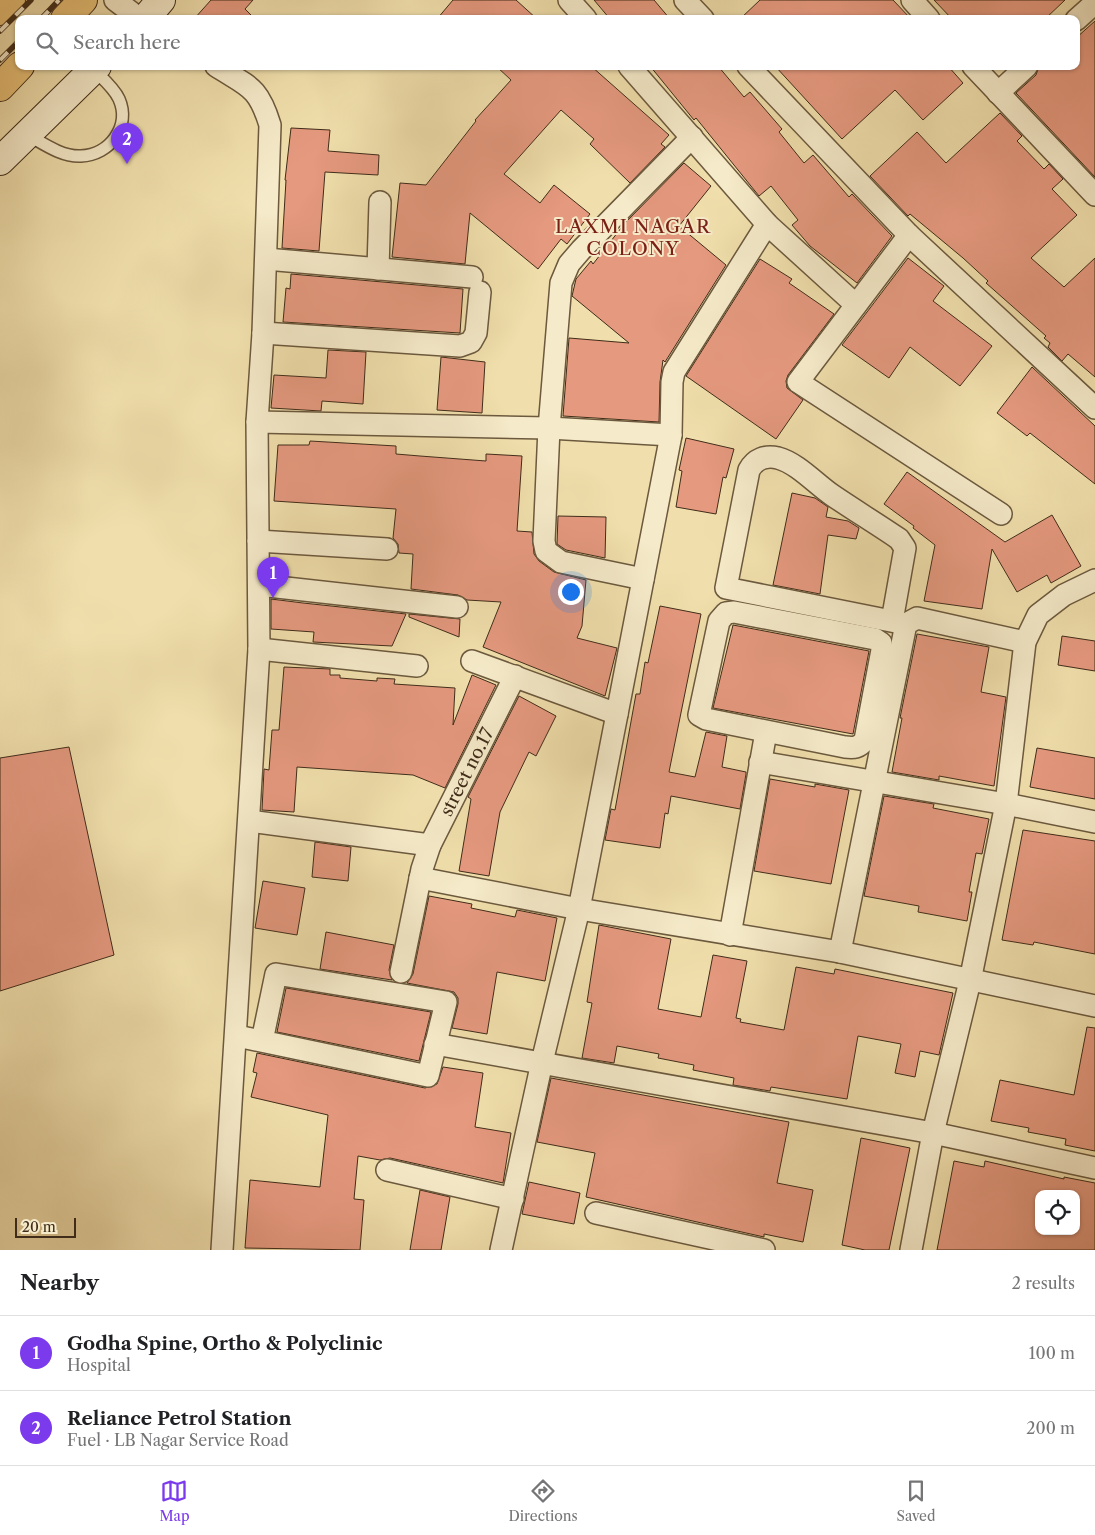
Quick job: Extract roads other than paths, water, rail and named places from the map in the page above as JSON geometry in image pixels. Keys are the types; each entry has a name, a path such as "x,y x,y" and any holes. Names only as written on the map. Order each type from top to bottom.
{"highway":[{"path":"0,11 12,0"},
{"path":"69,15 83,0"},
{"path":"0,87 16,70"}],"street":[{"path":"115,0 135,15"},
{"path":"148,15 161,0"},
{"path":"569,0 582,15"},
{"path":"685,0 699,15"},
{"path":"912,0 925,15"},
{"path":"1080,16 1095,3"},
{"path":"0,161 94,70"},
{"path":"222,1250 260,649 257,422 264,333 270,125 262,101 252,88 223,70"},
{"path":"633,70 767,224 856,304"},
{"path":"752,70 910,235 1095,408"},
{"path":"977,70 1095,195"},
{"path":"998,93 1023,70"},
{"path":"642,579 561,562 546,551 544,541 549,428 561,283 569,264 692,137"},
{"path":"378,269 380,202"},
{"path":"502,1250 542,1062 579,909 642,579 672,435 672,382 674,372 767,224"},
{"path":"910,235 798,382 1001,514"},
{"path":"264,333 460,346 471,342 476,333 476,284 378,269 266,259"},
{"path":"257,422 549,428 672,435"},
{"path":"840,952 875,782 899,622 905,548 900,539 832,496 791,464 778,458 760,458 753,462 749,470 726,588 899,622 917,618 1025,642"},
{"path":"258,541 387,550"},
{"path":"911,1250 933,1133 970,981 1006,804 1025,642 1038,615 1064,595 1095,580"},
{"path":"259,584 457,607"},
{"path":"734,612 875,639 881,643 882,650 865,740 861,746 854,748 845,747 766,732 699,716 719,621 726,613 734,612"},
{"path":"260,649 417,666"},
{"path":"472,661 617,714"},
{"name":"street no.17","path":"400,972 421,874 430,845 515,676"},
{"path":"730,935 766,732"},
{"path":"840,776 845,747"},
{"path":"760,762 1006,804 1095,822"},
{"path":"250,821 430,845"},
{"path":"421,874 579,909 840,952 1095,1006"},
{"path":"236,1036 428,1076 446,1002 276,974 262,1041"},
{"path":"238,1009 268,1014"},
{"path":"435,1044 933,1133 1095,1168"},
{"path":"388,1170 512,1199"},
{"path":"596,1213 764,1250"}],"lane":[{"path":"28,135 59,152 80,156 95,153 113,140 123,121 122,108 119,97 98,70"}],"railway":[{"path":"16,15 31,0"},
{"path":"45,15 59,0"},
{"path":"0,31 15,16"},
{"path":"0,60 15,45"}],"place":[{"name":"Reliance Petrol Station","path":"127,164"},
{"name":"Godha Spine, Ortho & Polyclinic","path":"273,598"}],"district":[{"name":"LAXMI NAGAR COLONY","path":"633,237"}]}
